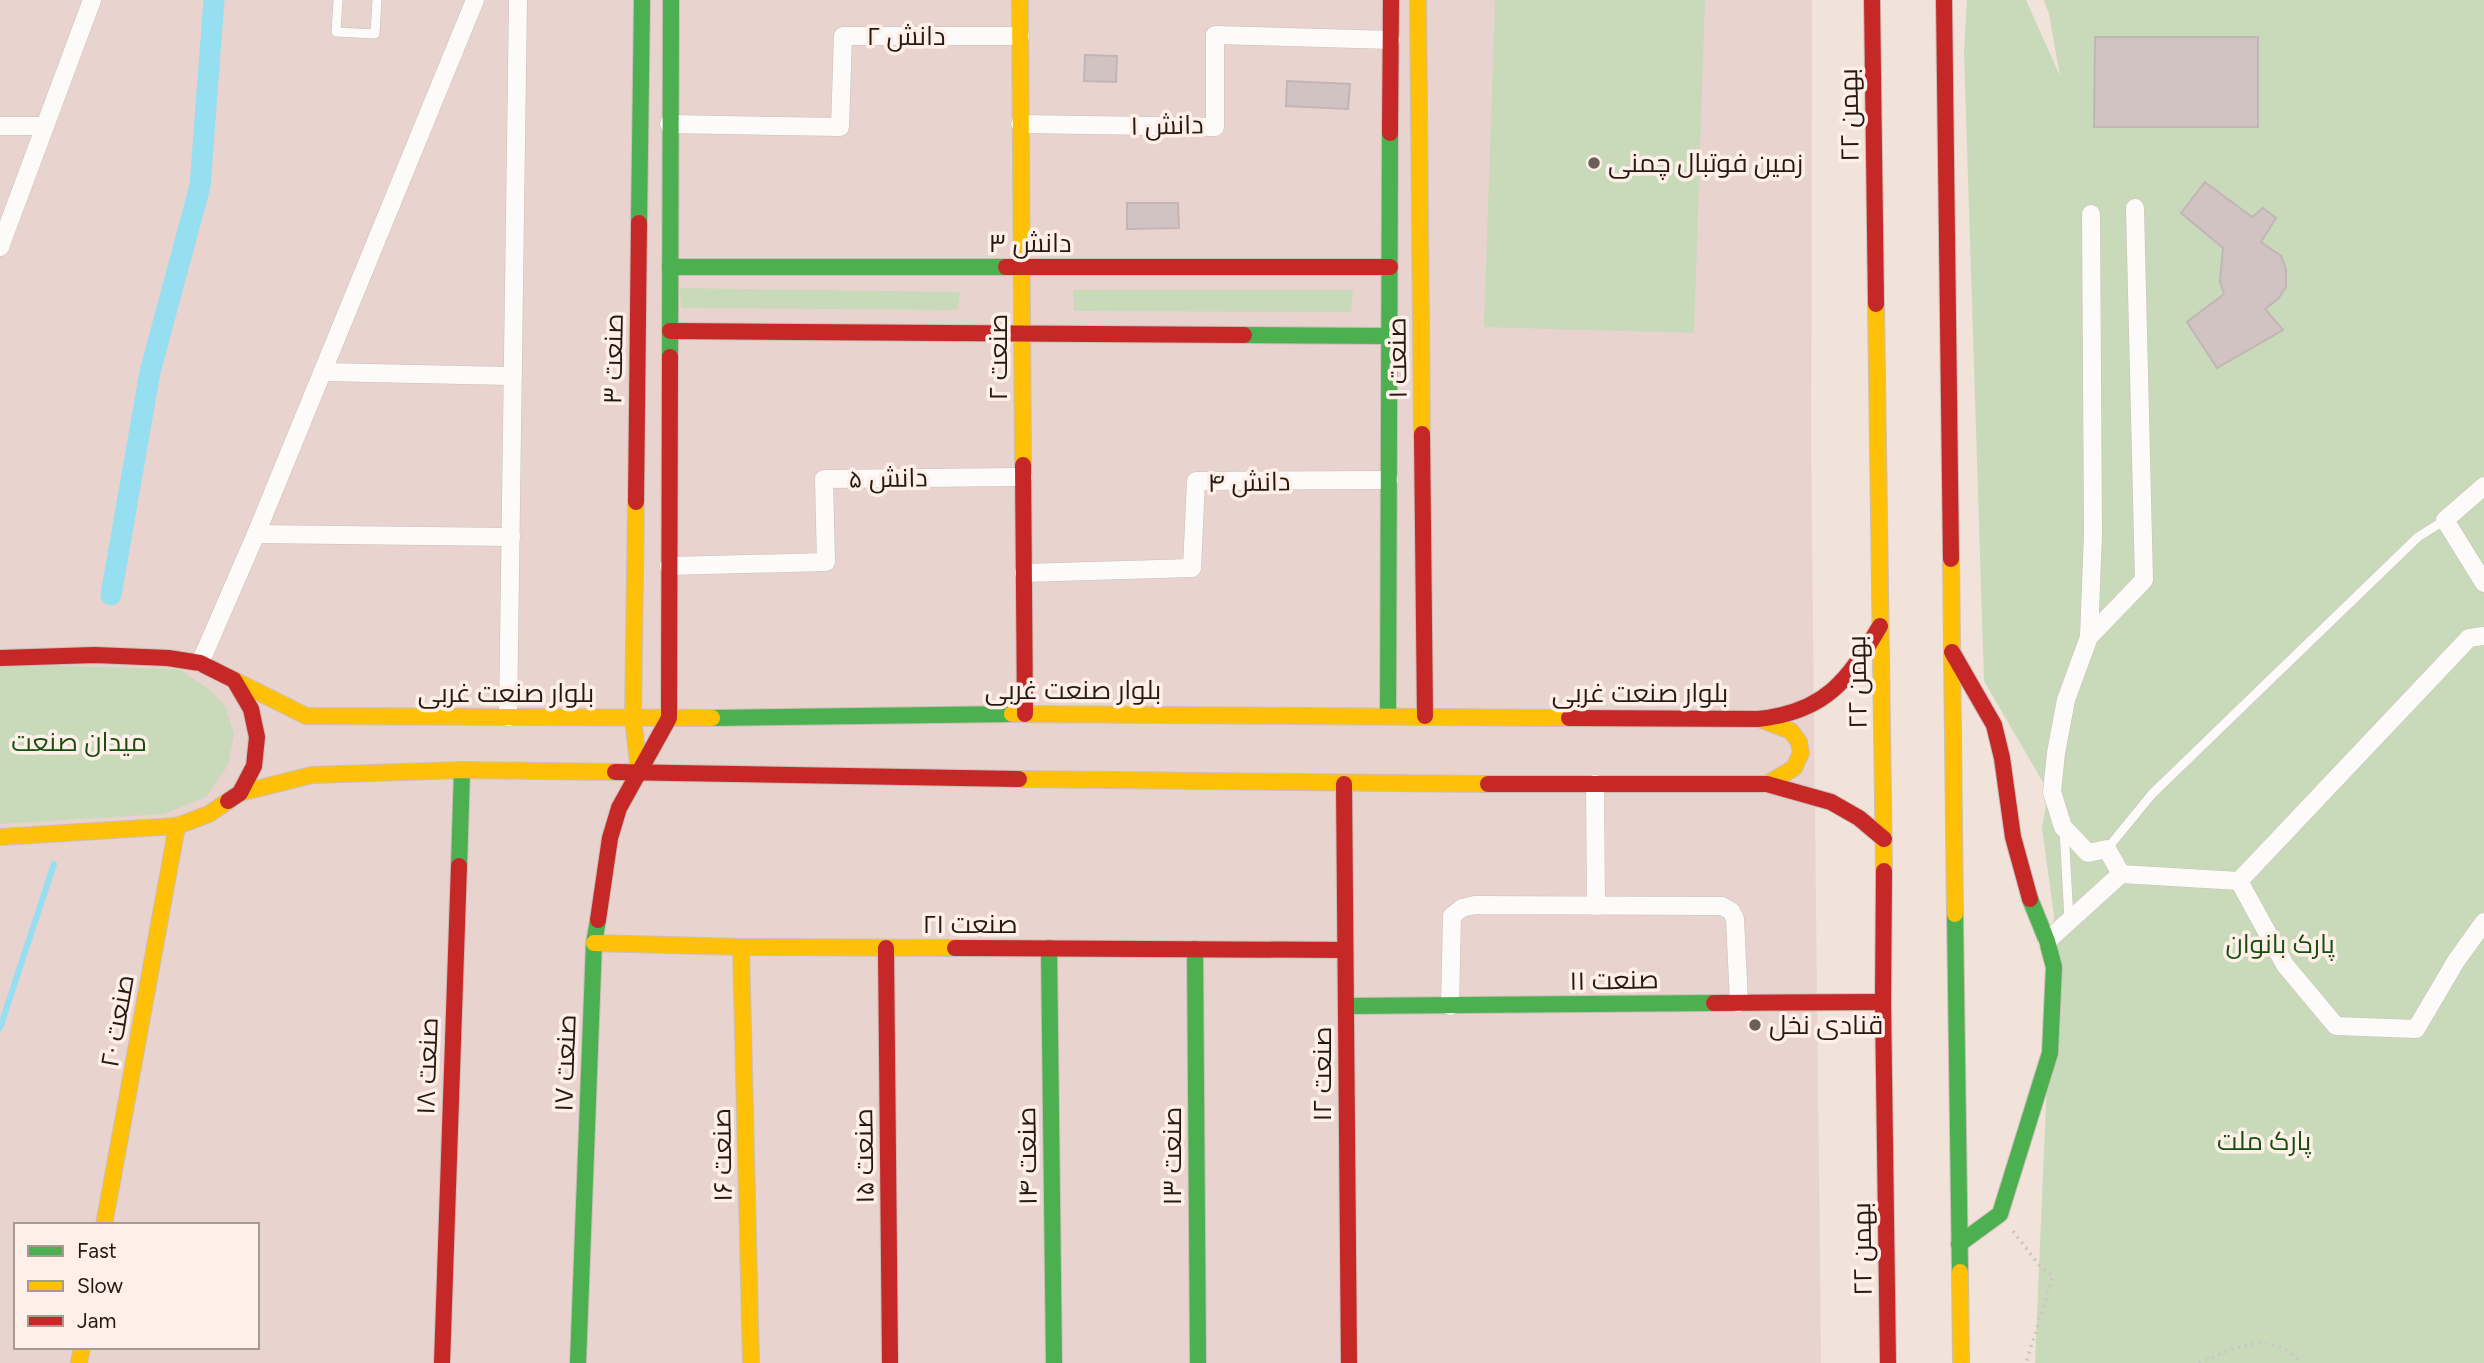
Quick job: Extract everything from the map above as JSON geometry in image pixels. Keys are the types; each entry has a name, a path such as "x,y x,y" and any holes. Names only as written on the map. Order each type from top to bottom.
{"main road":[{"name":"صنعت ۳","path":"639,772 633,718 642,0"},
{"path":"670,718 671,0"},
{"name":"صنعت ۲","path":"1020,0 1024,714"},
{"name":"صنعت ۱","path":"1388,716 1391,0"},
{"name":"صنعت ۱","path":"1419,0 1425,716"},
{"name":"۲۲ بهمن","path":"1872,0 1884,839 1883,1002 1888,1363"},
{"path":"1944,0 1961,1363"},
{"name":"دانش ۳","path":"670,267 1390,267"},
{"path":"670,331 1390,335"},
{"name":"بلوار صنعت غربی","path":"234,680 306,716 670,718 1024,714 1758,719 1785,716 1824,699 1859,663 1880,626"},
{"path":"1952,652 1994,725 2002,758 2013,837 2031,903 2047,941 2054,967 2050,1053 2000,1214 1959,1244"},
{"path":"0,658 95,655 168,658 200,663 234,680 251,709 257,737 254,766 240,793"},
{"name":"صنعت ۱۷","path":"578,1363 594,943 610,838 619,808 670,718"},
{"path":"1758,719 1791,731 1799,742 1801,753 1794,768 1767,784"},
{"path":"0,837 177,826 209,814 240,793 312,775 462,770 1344,784 1767,784 1831,802 1859,818 1884,839"},
{"name":"صنعت ۱۸","path":"442,1363 462,770"},
{"name":"صنعت ۱۲","path":"1344,784 1349,1363"},
{"name":"صنعت ۲۰","path":"104,1223 177,826"},
{"name":"صنعت ۲۱","path":"594,943 741,947 1345,950"},
{"name":"صنعت ۱۶","path":"741,947 751,1363"},
{"name":"صنعت ۱۵","path":"886,948 890,1363"},
{"name":"صنعت ۱۴","path":"1049,948 1054,1363"},
{"name":"صنعت ۱۳","path":"1195,950 1198,1363"},
{"name":"صنعت ۱۱","path":"1346,1006 1883,1002"}],"street":[{"path":"0,247 93,0"},
{"path":"200,663 256,534 475,0"},
{"path":"508,718 518,0"},
{"name":"دانش ۱","path":"1020,124 1215,127 1215,35 1391,40"},
{"name":"دانش ۲","path":"669,124 840,127 843,36 1020,36"},
{"path":"0,126 45,126"},
{"path":"2089,637 2144,580 2135,208"},
{"path":"2091,214 2093,534 2089,637 2066,699 2052,792 2063,827 2088,853 2107,849 2121,874"},
{"path":"323,372 513,376"},
{"name":"دانش ۵","path":"669,566 826,562 824,479 1023,477"},
{"name":"دانش ۴","path":"1024,573 1192,568 1196,481 1389,480"},
{"path":"2484,486 2445,520 2484,583"},
{"path":"256,534 511,537"},
{"path":"2047,941 2121,874 2239,881 2469,638 2484,636"},
{"path":"1595,784 1596,906"},
{"path":"2239,881 2285,965 2336,1026 2416,1029 2456,961 2484,922"},
{"path":"1450,1006 1452,916 1462,908 1475,905 1722,906 1731,911 1735,919 1739,1003"}],"lane":[{"path":"338,0 336,32 375,34 377,0"},
{"path":"2107,849 2152,794 2418,537 2445,520"},
{"path":"2063,827 2069,922"}],"path":[{"path":"2000,1214 2039,1265 2053,1276 2026,1363"},
{"path":"2199,1363 2246,1343 2280,1346 2300,1363"}],"shaded area":[{"path":"0,0 1812,0 1811,452 1821,1363 0,1363"}],"green space":[{"name":"زمین فوتبال چمنی","path":"1495,0 1705,0 1694,333 1484,327"},
{"name":"پارک ملت","path":"1967,0 2026,0 2060,76 2044,0 2484,0 2484,1363 2035,1363 2054,916 2042,828 2066,688 2044,784 1984,681 1964,52"},
{"path":"680,288 960,292 958,310 681,308"},
{"path":"1073,290 1353,290 1351,312 1074,311"},
{"name":"میدان صنعت","path":"0,664 179,669 210,690 225,706 234,734 228,765 206,797 164,814 0,824"}],"building":[{"path":"2095,37 2258,37 2258,127 2094,127"},
{"path":"1085,55 1117,56 1116,82 1084,81"},
{"path":"1287,81 1350,84 1348,109 1286,106"},
{"path":"2205,182 2252,217 2263,208 2276,218 2261,242 2281,256 2286,269 2286,287 2278,299 2265,309 2283,330 2217,368 2187,322 2224,294 2220,282 2223,248 2181,213"},
{"path":"1127,203 1178,203 1179,228 1127,229"}],"waterway":[{"path":"111,595 150,372 200,186 214,0"},
{"path":"0,1028 54,864"}],"traffic: fast":[{"path":"639,223 642,0"},
{"path":"670,357 671,0"},
{"path":"1388,716 1390,133"},
{"path":"670,267 1006,267"},
{"path":"1244,335 1389,336"},
{"path":"712,718 1012,714"},
{"path":"459,866 462,770"},
{"path":"1959,1244 2000,1214 2050,1053 2054,967 2030,899"},
{"path":"1955,914 1960,1272"},
{"path":"578,1363 594,943 598,920"},
{"path":"1049,948 1054,1363"},
{"path":"1195,949 1198,1363"},
{"path":"1346,1006 1714,1003"}],"traffic: slow":[{"path":"1020,0 1023,465"},
{"path":"1418,0 1422,434"},
{"path":"1876,304 1884,871"},
{"path":"636,502 633,718 639,772"},
{"path":"1951,559 1955,914"},
{"path":"234,680 306,716 712,718"},
{"path":"1012,714 1569,718"},
{"path":"1762,720 1791,731 1799,742 1801,753 1794,768 1767,784"},
{"path":"240,793 312,775 462,770 615,772"},
{"path":"1019,779 1488,784"},
{"path":"0,837 177,826 209,814 228,801"},
{"path":"104,1223 177,826"},
{"path":"594,943 955,948"},
{"path":"741,947 751,1363"},
{"path":"1960,1272 1961,1363"},
{"path":"79,1363 82,1349"}],"traffic: jam":[{"path":"1390,133 1391,0"},
{"path":"1872,0 1876,304"},
{"path":"1944,0 1951,559"},
{"path":"636,502 639,223"},
{"path":"1006,267 1390,267"},
{"path":"670,331 1244,335"},
{"path":"598,920 610,838 619,808 669,718 670,357"},
{"path":"1422,434 1425,716"},
{"path":"1023,465 1025,714"},
{"path":"1569,718 1758,719 1781,715 1801,709 1832,691 1857,663 1880,626"},
{"path":"1952,652 1994,725 2002,758 2013,837 2030,899"},
{"path":"0,658 95,655 168,658 200,663 234,680 251,709 257,737 254,766 240,793 228,801"},
{"path":"615,772 1019,779"},
{"path":"1344,784 1349,1363"},
{"path":"1488,784 1767,784 1831,802 1859,818 1884,839"},
{"path":"442,1363 459,866"},
{"path":"1884,871 1888,1363"},
{"path":"886,948 890,1363"},
{"path":"955,948 1345,950"},
{"path":"1714,1003 1883,1002"}],"place":[{"name":"زمین فوتبال چمنی","path":"1594,163"},
{"name":"قنادی نخل","path":"1755,1025"}],"park label":[{"name":"پارک بانوان","path":"2280,944"}]}
